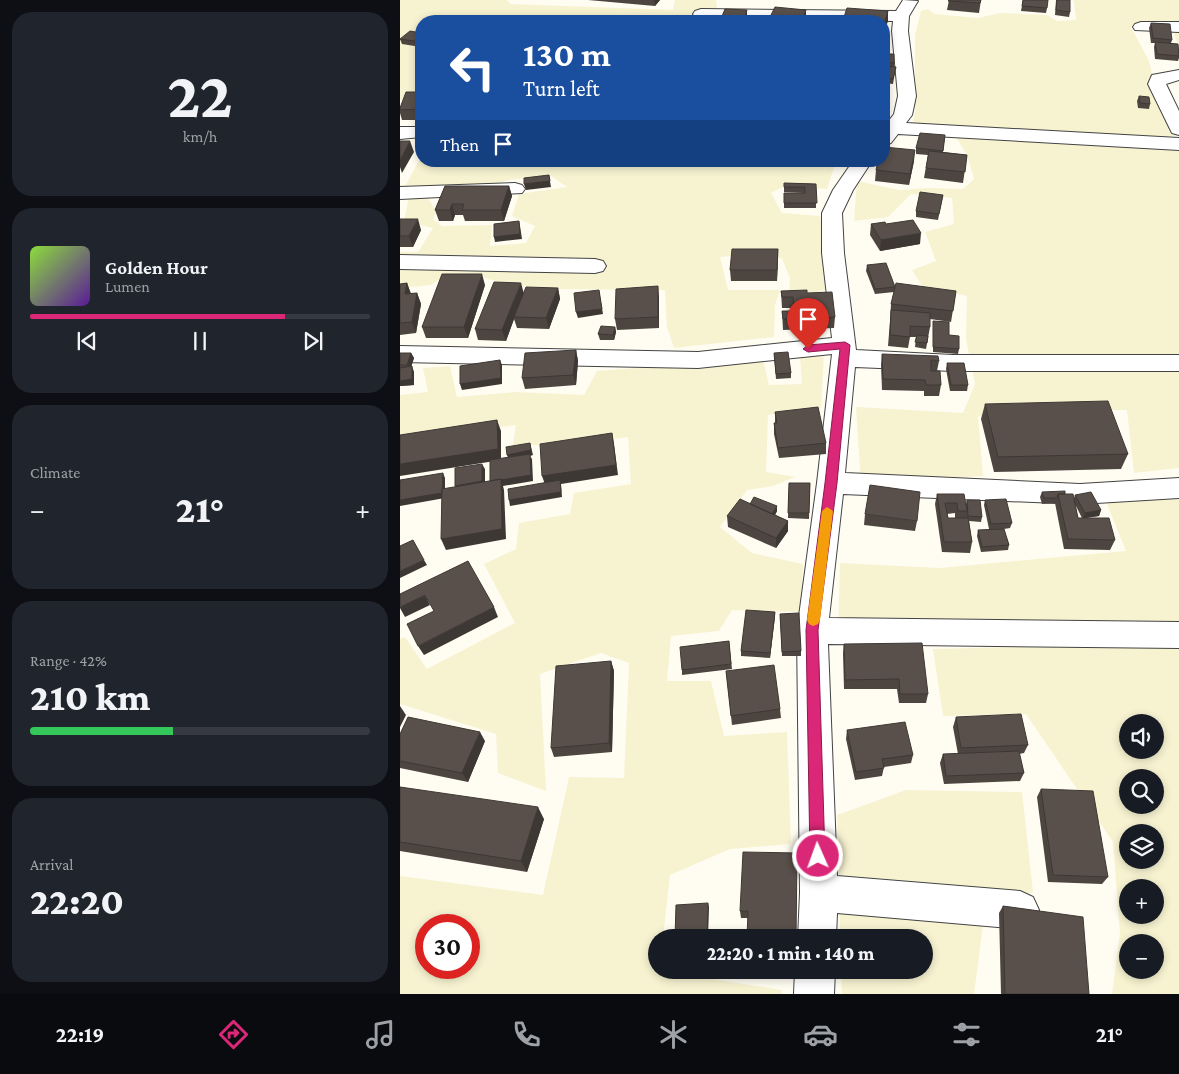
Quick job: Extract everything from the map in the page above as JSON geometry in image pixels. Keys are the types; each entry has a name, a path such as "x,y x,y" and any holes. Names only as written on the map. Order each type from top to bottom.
{"street":[{"path":"911,0 901,16 907,96 891,124 1179,144"},
{"path":"701,14 801,15"},
{"path":"890,16 901,16"},
{"path":"1140,27 1179,27"},
{"path":"890,56 903,56"},
{"path":"1179,75 1158,79 1157,84 1179,129"},
{"path":"400,133 415,132"},
{"path":"817,929 819,893 812,630 831,483 845,352 834,253 832,213 843,190 859,167"},
{"path":"400,193 515,189"},
{"path":"400,262 595,266"},
{"path":"400,354 698,360 845,352 953,363 1179,363"},
{"path":"831,483 1080,494 1179,488"},
{"path":"812,630 1179,635"},
{"path":"819,893 1020,910"},
{"path":"814,994 815,979"}],"shaded area":[{"path":"400,0 507,0 511,4 673,10 675,0 716,0 718,15 415,15 415,99 400,100"},
{"path":"1071,0 1179,0 1179,46 1170,27 1131,27 1149,61 1152,73 1179,122 1179,135 1165,138 913,125 915,112 915,35 921,11 928,9 934,14 978,18 1000,13 1047,15 1057,21 1076,20 1074,1"},
{"path":"956,137 1179,142 1179,468 1134,473 1127,410 994,411 978,417 983,476 861,484 856,407 963,413 975,384 966,339 967,296 922,286 912,270 936,261 925,232 954,224 952,198 911,194 888,217 854,221 857,181 899,190 927,188 963,189 974,179 967,155"},
{"path":"415,167 834,167 827,189 785,186 771,193 782,213 820,216 832,273 825,290 808,294 789,292 790,278 782,259 765,252 720,257 728,290 780,290 775,305 774,337 674,348 667,327 665,290 555,289 510,285 477,276 445,276 431,285 400,288 400,252 418,252 433,228 404,221 409,197 426,194 436,212 433,220 442,226 492,225 490,246 526,243 535,226 512,216 519,194 567,187 551,176 509,180 477,190 400,191 400,185 406,185"},
{"path":"824,353 821,409 768,415 766,472 795,477 773,486 747,490 720,527 752,553 803,564 801,612 732,610 719,631 671,636 667,681 711,681 724,736 787,732 791,844 730,849 670,875 664,929 648,929 648,979 713,979 782,990 782,994 400,994 400,876 543,895 569,777 624,778 629,663 601,653 540,674 546,791 498,773 496,734 400,704 400,639 405,637 427,669 515,623 484,564 516,549 519,523 570,514 574,493 631,484 628,437 551,448 547,445 513,445 516,425 400,441 400,395 428,392 423,368 450,366 457,397 516,392 584,395 597,371 763,359 769,385 802,384 800,358"},
{"path":"1179,491 1179,625 838,637 840,563 940,568 1126,551 1102,492"},
{"path":"1179,643 1179,994 1112,994 1119,942 1119,979 1164,979 1164,934 1120,934 1119,924 1164,924 1164,879 1119,879 1119,921 1113,842 1026,714 943,716 933,649"},
{"path":"906,790 1022,792 1033,892 985,910 974,994 842,994 841,979 933,979 933,929 840,929 837,815"}],"building":[{"path":"949,0 981,0 980,3"},
{"path":"1023,0 1048,0 1047,8 1022,6"},
{"path":"1057,0 1070,0 1070,12 1056,10"},
{"path":"775,7 806,10 804,15 771,15"},
{"path":"847,8 888,11 887,15 845,15"},
{"path":"725,9 747,10 745,15 722,15"},
{"path":"1151,23 1170,24 1172,40 1153,38"},
{"path":"410,31 415,32 415,41 400,39"},
{"path":"1155,42 1178,44 1179,56 1157,54"},
{"path":"890,54 894,54 894,63 890,63"},
{"path":"890,66 896,67 893,79 890,79"},
{"path":"406,92 415,92 415,109 400,110"},
{"path":"1139,96 1149,97 1150,104 1140,103"},
{"path":"920,133 945,135 943,151 916,148"},
{"path":"400,141 410,141 400,160"},
{"path":"890,148 915,150 910,174 876,170 877,167 890,167"},
{"path":"929,151 967,155 965,172 926,168"},
{"path":"549,175 550,181 524,184 524,178"},
{"path":"784,183 816,184 817,203 784,203 784,193 805,193 805,187 784,187"},
{"path":"445,186 509,186 501,210 462,210 464,204 452,204 450,210 435,210"},
{"path":"920,192 943,195 939,214 916,211"},
{"path":"400,219 418,219 409,236 400,236"},
{"path":"913,220 921,233 881,240 871,224 885,222 886,224"},
{"path":"519,221 520,234 494,237 494,224"},
{"path":"732,249 778,249 777,270 730,270"},
{"path":"886,263 895,287 875,289 867,265"},
{"path":"442,274 482,274 464,327 422,327"},
{"path":"494,282 521,283 502,330 475,329"},
{"path":"407,283 405,294 417,293 412,322 400,323 400,284"},
{"path":"896,283 956,291 953,311 891,304"},
{"path":"658,286 658,317 615,319 616,289"},
{"path":"526,287 558,288 546,318 514,317"},
{"path":"599,290 602,309 576,312 574,293"},
{"path":"807,290 807,293 832,292 835,317 783,319 782,311 794,311 793,297 782,297 781,291"},
{"path":"891,310 930,313 930,327 910,326 910,337 890,335"},
{"path":"933,321 949,322 949,335 959,336 959,349 933,347"},
{"path":"601,326 615,327 613,335 598,334"},
{"path":"917,335 928,336 927,343 915,342"},
{"path":"576,350 573,375 522,378 525,353"},
{"path":"788,352 791,373 776,374 774,353"},
{"path":"400,353 411,353 407,365 400,365"},
{"path":"882,354 938,356 939,361 931,360 931,371 940,371 941,385 926,385 925,380 883,379"},
{"path":"500,360 501,378 460,384 460,366"},
{"path":"947,363 964,363 968,385 951,385"},
{"path":"412,366 412,379 400,381 400,368"},
{"path":"1108,401 1128,454 998,457 985,404"},
{"path":"818,407 826,443 778,448 774,423 777,423 775,412"},
{"path":"497,420 498,449 400,464 400,435"},
{"path":"612,433 616,465 542,476 540,444"},
{"path":"530,443 531,450 507,455 506,447"},
{"path":"530,454 531,475 490,481 490,460"},
{"path":"482,464 482,481 455,486 455,468"},
{"path":"443,473 442,493 400,500 400,480"},
{"path":"501,479 502,529 441,539 442,489"},
{"path":"560,480 561,492 509,500 508,489"},
{"path":"789,483 810,483 809,513 788,513"},
{"path":"870,485 920,492 917,521 865,514"},
{"path":"1065,491 1065,494 1058,494 1057,498 1044,498 1042,492"},
{"path":"1091,492 1101,510 1085,513 1075,495"},
{"path":"937,494 964,494 967,511 958,511 957,503 945,503 948,518 968,518 972,542 944,542"},
{"path":"1058,494 1073,494 1078,518 1109,518 1115,540 1068,539"},
{"path":"754,497 777,506 772,514 750,504"},
{"path":"740,499 788,521 776,538 727,516"},
{"path":"1006,499 1012,523 991,524 985,500"},
{"path":"967,500 980,500 982,517 968,516"},
{"path":"1004,529 1009,545 982,547 978,530"},
{"path":"413,540 424,560 400,571 400,546"},
{"path":"468,561 494,607 418,646 407,624 434,611 425,595 400,607 400,594"},
{"path":"746,610 775,612 770,653 741,651"},
{"path":"799,613 801,651 782,652 780,614"},
{"path":"729,641 731,664 682,670 680,647"},
{"path":"922,643 928,694 900,694 899,679 845,680 844,644"},
{"path":"611,661 609,743 551,748 556,666"},
{"path":"774,665 780,709 731,716 726,671"},
{"path":"1021,714 1028,745 961,748 956,717"},
{"path":"408,717 480,732 462,773 400,761 400,734"},
{"path":"905,722 913,755 882,759 884,768 856,772 847,730"},
{"path":"1019,751 1024,773 946,776 943,754"},
{"path":"400,787 538,807 521,861 400,842"},
{"path":"1041,789 1093,791 1108,877 1053,875"},
{"path":"743,852 797,853 796,929 747,929 748,911 740,911"},
{"path":"708,903 707,929 675,929 676,905"},
{"path":"1003,906 1083,917 1089,994 1005,994"}],"slow traffic":[{"path":"813,620 827,511"}],"route":[{"path":"808,349 845,345 831,483 812,630 818,856"}]}
